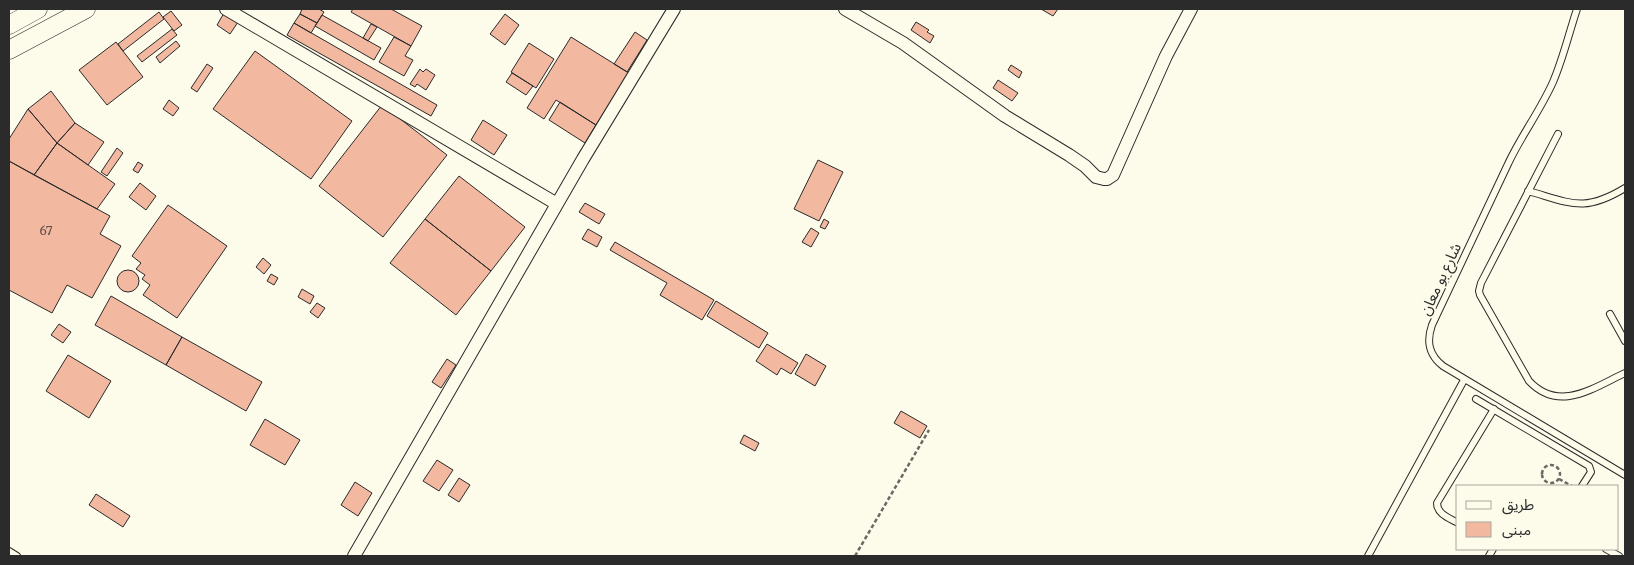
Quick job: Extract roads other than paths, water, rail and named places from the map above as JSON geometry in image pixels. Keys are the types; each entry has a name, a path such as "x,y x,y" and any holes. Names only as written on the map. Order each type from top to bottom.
{"main road":[{"path":"9,24 38,9"},
{"path":"9,50 86,9"}],"street":[{"path":"226,9 557,204"},
{"path":"354,556 557,204 674,9"},
{"path":"845,9 903,43 1005,116 1053,144 1085,166 1096,177 1104,179 1113,174 1166,56 1191,9"}],"lane":[{"name":"شارع بو معان","path":"1577,9 1552,83 1543,102 1518,142 1429,333 1429,347 1435,360 1464,380 1625,475"},
{"path":"1558,134 1479,287 1480,295 1529,380 1543,392 1566,398 1577,395 1625,373"},
{"path":"1528,191 1582,204 1604,200 1625,188"},
{"path":"1610,314 1625,341"},
{"path":"1368,556 1464,380"},
{"path":"1476,400 1589,466 1591,472 1583,485"},
{"path":"1456,522 1439,512 1437,503 1494,409"},
{"path":"1608,550 1619,556"},
{"path":"9,551 17,556"}]}
